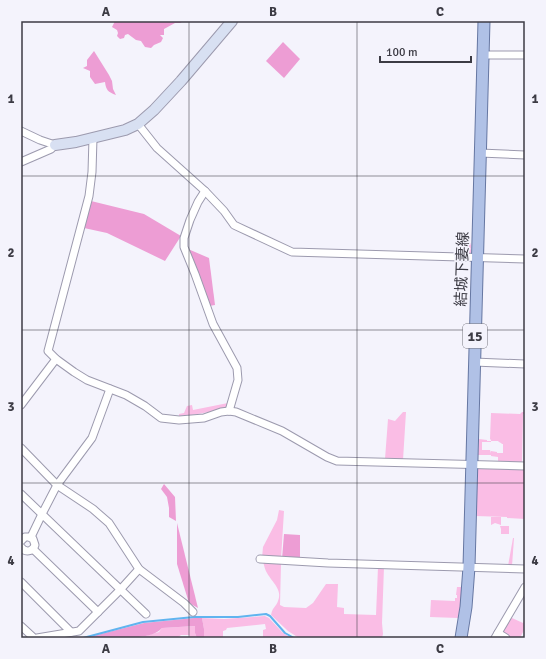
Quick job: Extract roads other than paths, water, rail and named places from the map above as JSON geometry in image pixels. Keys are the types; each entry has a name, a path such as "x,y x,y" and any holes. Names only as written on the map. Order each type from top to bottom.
{"main road":[{"name":"結城下妻線","path":"461,638 466,607 469,567 484,21"}],"street":[{"path":"21,131 55,145 76,142 125,130 138,124 154,110 181,81 232,21"},
{"path":"484,55 525,55"},
{"path":"138,124 157,148 205,192 224,211 234,225 292,252 525,259"},
{"path":"93,138 92,172 89,196 48,351 56,359 87,380 126,395 162,418 179,420 204,418 221,412 236,412 282,430 337,461 525,466"},
{"path":"21,162 51,149 55,145"},
{"path":"480,153 525,155"},
{"path":"205,192 198,202 190,220 184,238 184,247 213,324 237,368 238,380 229,411"},
{"path":"21,404 56,359"},
{"path":"474,362 525,364"},
{"path":"31,537 57,485 92,438 110,389"},
{"path":"21,448 57,485 93,509 109,523 139,569 184,603 193,612"},
{"path":"21,494 146,614"},
{"path":"22,539 31,537"},
{"path":"31,537 35,543 33,549"},
{"path":"22,551 29,551 33,549"},
{"path":"33,549 98,612"},
{"path":"260,559 328,563 525,569"},
{"path":"37,638 79,631 139,569"},
{"path":"21,582 71,632"},
{"path":"506,638 497,636 525,587"},
{"path":"21,626 34,638"}],"waterway":[{"path":"83,638 143,622 194,617 238,617 266,614 270,616 285,633 294,638"}]}
